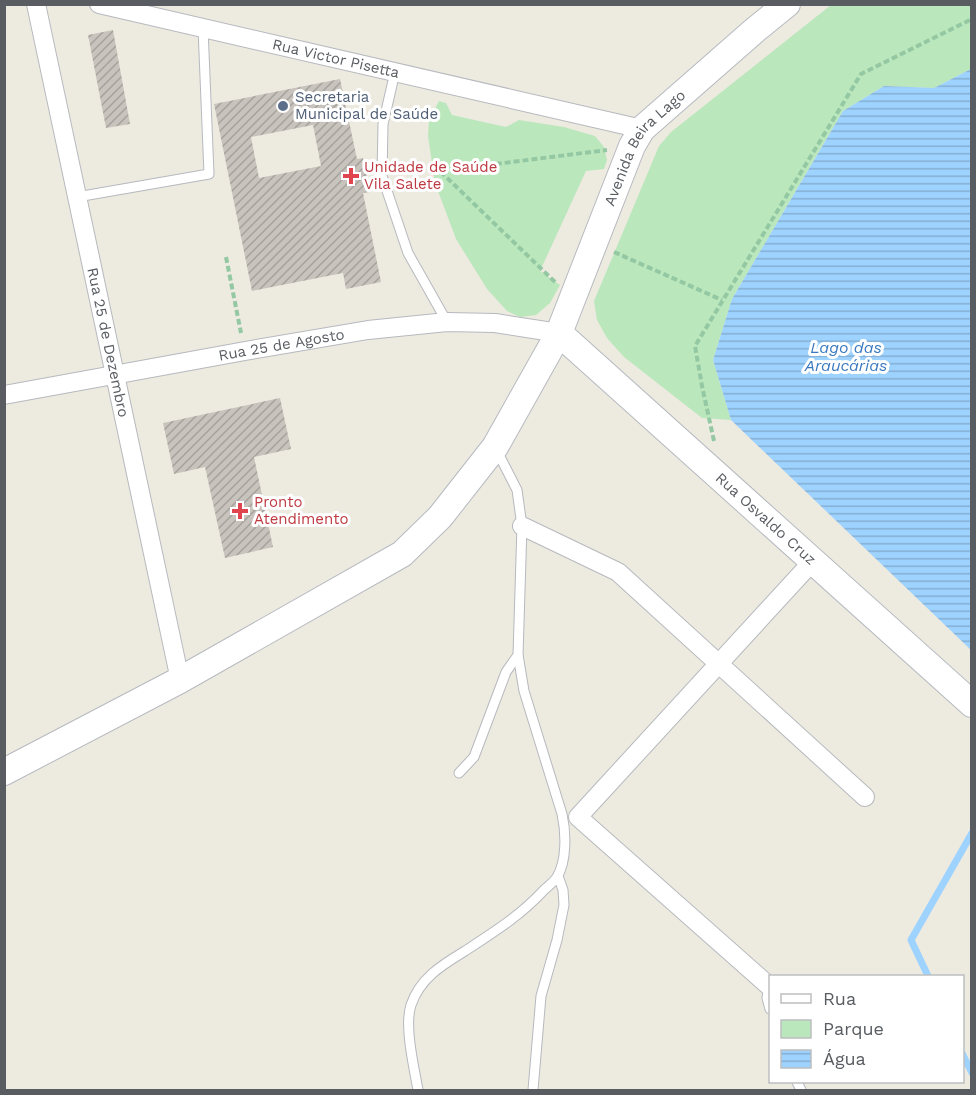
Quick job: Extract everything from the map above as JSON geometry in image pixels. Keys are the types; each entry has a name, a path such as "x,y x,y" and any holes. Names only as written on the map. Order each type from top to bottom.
{"street":[{"name":"Rua 25 de Dezembro","path":"36,4 180,680"},
{"name":"Rua Victor Pisetta","path":"99,4 396,72 637,138"},
{"name":"Avenida Beira Lago","path":"4,772 180,680 402,554 440,517 495,447 559,333 637,138 755,30 787,4"},
{"name":"Rua 25 de Agosto","path":"4,395 368,330 447,322 495,323 559,333"},
{"name":"Rua Osvaldo Cruz","path":"559,333 972,704"},
{"path":"522,526 618,572 865,797"},
{"path":"769,986 578,817 813,561"}],"lane":[{"path":"77,197 209,174 203,28"},
{"path":"396,72 383,124 382,176 408,253 447,322"},
{"path":"418,1090 408,1020 411,1004 418,990 440,966 499,929 528,907 558,876 563,860 565,828 562,814 524,691 518,655 522,526 517,490 495,447"},
{"path":"459,773 474,757 506,672 518,655"},
{"path":"533,1090 541,996 564,905 563,890 558,876"},
{"path":"769,986 767,998 769,1004"}],"path":[{"path":"723,480 695,346 861,74 972,19"},
{"path":"572,299 440,171 637,138"},
{"path":"594,243 723,300"},
{"path":"226,256 245,351"}],"green space":[{"path":"831,5 971,5 971,69 934,88 884,86 843,111 732,299 713,360 731,420 702,418 624,357 607,338 597,320 594,301 659,146 671,132"},
{"path":"439,101 446,103 452,115 506,127 519,120 564,127 595,136 604,147 607,160 604,169 586,171 540,271 560,285 550,303 536,315 520,317 507,311 487,289 456,239 435,183 428,136 429,120"}],"water":[{"name":"Lago das Araucárias","path":"971,69 971,650 731,420 713,360 732,299 843,111 884,86 934,88"}],"building":[{"path":"113,30 130,124 106,128 88,35"},
{"path":"340,79 357,159 363,158 370,192 363,193 381,282 346,289 343,273 252,291 214,104","holes":["313,125 321,166 259,178 251,137"]},
{"name":"Pronto Atendimento","path":"280,398 291,449 254,457 273,547 225,558 205,467 174,474 163,423"}],"waterway":[{"path":"928,975 911,940 972,833"},
{"path":"964,1057 972,1073"}],"place":[{"name":"Secretaria Municipal de Saúde","path":"283,106"},
{"name":"Unidade de Saúde Vila Salete","path":"351,176"},
{"name":"Pronto Atendimento","path":"240,511"}]}
